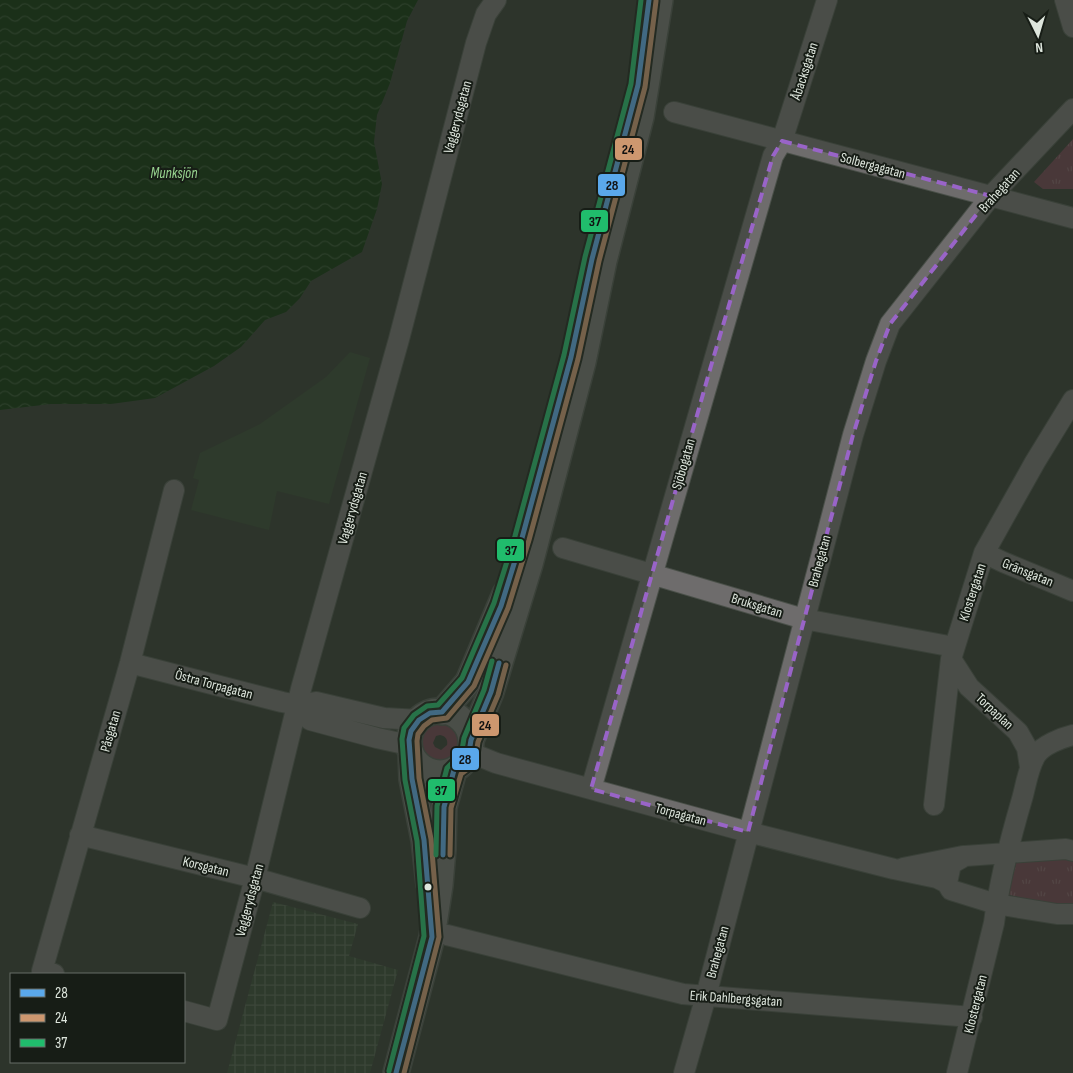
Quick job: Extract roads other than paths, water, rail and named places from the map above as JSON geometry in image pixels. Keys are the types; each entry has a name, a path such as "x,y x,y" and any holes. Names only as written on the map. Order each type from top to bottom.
{"main road":[{"path":"440,936 429,886 424,840 412,779 411,731 468,682 501,606 522,538 571,357 592,258 636,92 649,0"},
{"path":"396,1073 440,936 440,885 444,807 491,692 530,564 582,362 604,261 641,117 660,0"},
{"path":"410,749 420,766 429,771 439,773 465,754 468,729 462,720 452,714 430,716"}],"street":[{"name":"Vaggerydsgatan","path":"185,1011 217,1020 298,705 399,339 476,43 486,14 496,0"},
{"name":"Åbacksgatan","path":"782,141 827,0"},
{"path":"1065,0 1073,27"},
{"name":"Brahegatan","path":"684,1073 706,996 852,435 890,324 991,196 1073,109"},
{"name":"Solbergagatan","path":"674,112 1073,218"},
{"name":"Sjöbogatan","path":"591,789 654,574 714,357 774,156 782,141"},
{"name":"Klostergatan","path":"934,805 953,653 976,584 984,553 1005,514 1072,406"},
{"name":"Påsgatan","path":"48,973 80,835 130,662 174,490"},
{"name":"Bruksgatan","path":"563,548 804,619 953,653"},
{"name":"Gränsgatan","path":"984,553 1073,591"},
{"name":"Torpaplan","path":"953,653 969,687 1018,732 1027,748 1030,767"},
{"name":"Östra Torpagatan","path":"130,662 298,705 316,702 384,718 430,716"},
{"path":"298,705 310,720 378,738 410,749"},
{"name":"Torpaplan","path":"996,904 1030,767 1037,754 1047,746 1064,737 1073,735"},
{"name":"Torpagatan","path":"465,754 748,832 937,878 947,883"},
{"name":"Korsgatan","path":"80,835 255,878 360,908"},
{"path":"1073,851 1066,849 965,856 951,864 947,883 951,890 996,904 1057,914 1073,914"},
{"name":"Torpagatan","path":"894,869 965,856"},
{"name":"Klostergatan","path":"957,1073 994,923 996,904"},
{"name":"Erik Dahlbergsgatan","path":"440,936 683,994 972,1017"}],"water":[{"name":"Munksjön","path":"0,0 418,0 407,21 390,83 377,115 374,142 382,184 377,209 362,252 311,281 300,298 286,312 265,320 241,347 214,366 155,398 111,404 51,404 0,410"}]}
